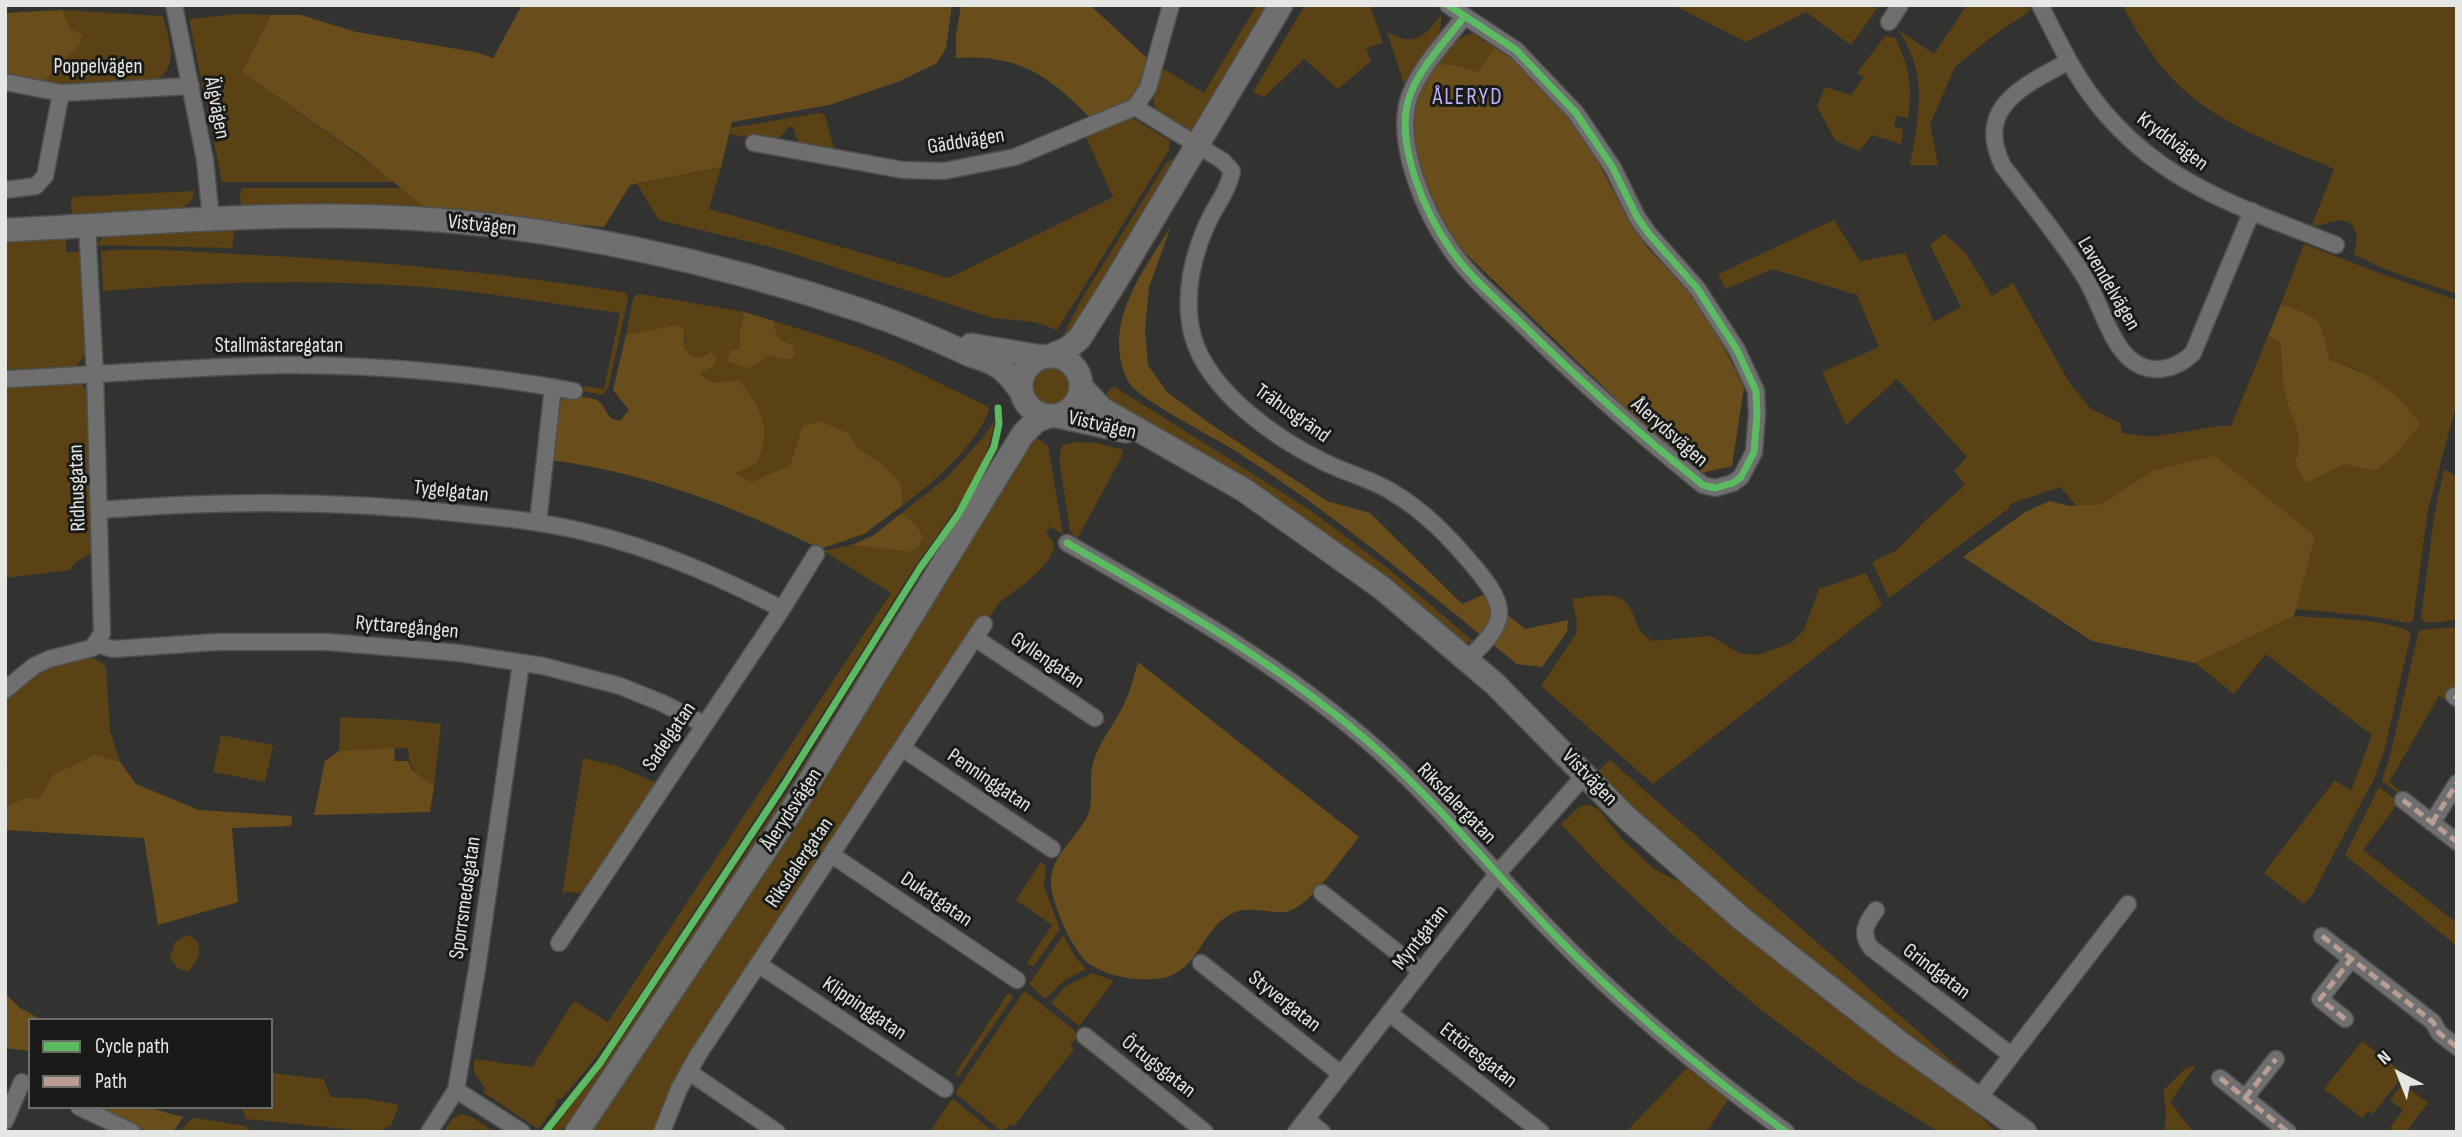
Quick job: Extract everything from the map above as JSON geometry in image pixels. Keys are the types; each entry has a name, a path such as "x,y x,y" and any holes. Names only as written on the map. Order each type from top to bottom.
{"main road":[{"path":"1111,289 1075,405 1067,412 1053,416 1032,410 1021,392 1023,374 1028,366 1073,346 1111,289 1281,5"},
{"name":"Vistvägen","path":"5,230 302,216 409,218 548,234 648,253 773,283 855,308 944,341 999,367 1021,392"},
{"name":"Vistvägen","path":"944,341 1046,356"},
{"path":"1046,356 1060,357 1070,362 1077,370 1081,383"},
{"name":"Vistvägen","path":"1081,383 1102,409 1146,436 1199,463 1317,540 1382,588 1468,659 1525,712 1662,850 1742,919 1825,986 2025,1132"},
{"name":"Ålerydsvägen","path":"995,481 1021,392"},
{"name":"Vistvägen","path":"1053,416 1146,436"},
{"name":"Ålerydsvägen","path":"577,1132 790,813 1023,434 1036,421 1053,416"}],"street":[{"name":"Älgvägen","path":"174,5 205,160 211,219"},
{"path":"1171,5 1148,88 1135,107 1197,146"},
{"name":"Ålerydsvägen","path":"1448,5 1516,50 1576,113 1613,168 1637,217 1697,288 1737,351 1755,388 1757,415 1754,452 1741,477 1733,483 1715,488 1703,485 1642,433 1549,351 1472,275 1450,249 1438,229 1407,154 1405,121 1409,99 1421,75 1464,17"},
{"path":"1889,22 1900,5"},
{"name":"Kryddvägen","path":"2040,5 2069,61 2096,103 2135,145 2206,193 2336,245"},
{"name":"Lavendelvägen","path":"2069,61 2020,88 2007,100 1996,125 1995,145 2003,166 2086,280 2113,333 2131,359 2145,367 2168,369 2185,361 2193,353 2252,211"},
{"name":"Poppelvägen","path":"5,82 61,93 191,86"},
{"path":"5,190 36,186 46,176 61,93"},
{"name":"Gäddvägen","path":"754,143 879,167 944,171 1014,156 1135,107"},
{"name":"Trähusgränd","path":"1197,146 1223,161 1232,172 1230,182 1201,236 1192,269 1189,287 1190,316 1201,357 1213,377 1258,420 1325,463 1397,495 1423,513 1455,543 1494,593 1498,607 1499,618 1492,633 1468,659"},
{"name":"Ridhusgatan","path":"86,226 100,510 102,626 96,644"},
{"name":"Stallmästaregatan","path":"5,379 291,365 421,371 486,377 574,391"},
{"path":"538,522 553,387"},
{"name":"Tygelgatan","path":"100,510 237,503 323,503 431,510 538,522 586,532 666,556 701,569 782,609"},
{"name":"Riksdalergatan","path":"1068,543 1199,619 1259,658 1320,703 1414,784 1548,928 1622,1000 1714,1078 1786,1132"},
{"name":"Sadelgatan","path":"559,943 816,554"},
{"name":"Riksdalergatan","path":"662,1132 689,1072 984,624"},
{"name":"Gyllengatan","path":"975,638 1095,718"},
{"name":"Ryttaregången","path":"96,644 113,649 217,642 328,642 446,652 521,663 620,686 662,702 704,724"},
{"path":"5,690 34,666 49,659 86,651 96,644"},
{"name":"Sporrsmedsgatan","path":"429,1132 456,1090 477,969 521,663"},
{"name":"Penninggatan","path":"902,748 1052,849"},
{"name":"Myntgatan","path":"1301,1125 1498,873 1585,775"},
{"path":"2432,823 2457,783"},
{"path":"2403,800 2457,842"},
{"name":"Dukatgatan","path":"832,855 1017,980"},
{"path":"1322,893 1422,971"},
{"path":"1978,1099 2127,904"},
{"name":"Grindgatan","path":"1876,910 1865,924 1866,941 1871,948 2011,1055"},
{"path":"2322,936 2433,1022 2439,1033 2457,1047"},
{"path":"2345,1019 2320,999 2352,958"},
{"name":"Styvergatan","path":"1200,963 1342,1074"},
{"name":"Klippinggatan","path":"758,964 945,1089"},
{"name":"Ettöresgatan","path":"1389,1013 1541,1132"},
{"name":"Örtugsgatan","path":"1085,1036 1205,1132"},
{"path":"2245,1098 2276,1059"},
{"path":"689,1072 777,1132"},
{"path":"5,1077 26,1084 5,1121"},
{"path":"2220,1078 2288,1132"},
{"path":"456,1090 522,1132"},
{"path":"83,1109 132,1132"},
{"path":"1301,1125 1322,1132"}],"shaded area":[{"path":"522,5 952,5 946,48 937,63 900,81 829,105 732,122 721,167 630,185 604,227 429,211 364,158 242,72 271,15 301,15 356,32 475,52 493,58"},
{"path":"961,5 1090,5 1149,60 1140,91 1132,99 1090,118 1060,90 1031,70 997,60 956,58"},
{"path":"1257,5 1272,5 1195,129 1179,127 1156,112 1153,99 1162,68 1204,93"},
{"path":"1305,5 1370,5 1383,43 1366,48 1371,61 1338,89 1304,59 1264,97 1253,92"},
{"path":"1673,5 1879,6 1851,45 1806,12 1746,42"},
{"path":"1967,5 2027,5 2030,11 1990,38 1955,67 1930,124 1938,165 1910,165 1918,112 1918,79 1908,46 1898,30 1934,54"},
{"path":"2122,5 2457,5 2457,294 2384,269 2354,254 2357,236 2349,222 2335,221 2312,225 2334,169 2247,131 2207,108 2171,77 2138,33"},
{"path":"62,10 163,16 171,51 171,59 164,74 156,80 63,87 41,84 71,29"},
{"path":"62,10 71,29 81,34 81,43 41,84 5,77 5,13"},
{"path":"238,14 271,15 242,72 396,182 222,182 189,19"},
{"path":"1441,15 1435,44 1405,86 1387,32 1405,39 1418,38"},
{"path":"1472,33 1495,48 1478,72 1456,65 1437,64 1457,39"},
{"path":"1885,36 1895,38 1907,67 1910,86 1908,118 1896,116 1894,126 1903,129 1901,144 1872,135 1859,151 1835,140 1817,106 1825,87 1851,95 1864,77 1857,73"},
{"path":"1495,48 1520,64 1568,116 1595,156 1645,245 1689,292 1720,340 1744,387 1732,466 1702,473 1646,428 1459,247 1421,171 1411,129 1412,109 1418,90 1437,64 1456,65 1478,72"},
{"path":"824,114 826,119 835,153 799,144 793,127 788,127 783,134 770,140 730,134 731,128"},
{"path":"1131,117 1170,141 1169,150 1057,330 1035,322 993,318 775,248 659,220 637,184 721,167 709,209 949,278 1113,197 1086,137"},
{"path":"1176,158 1179,160 1071,339 1065,335 1065,331 1084,295 1166,163"},
{"path":"243,188 403,188 429,211 241,207 240,193"},
{"path":"195,191 191,201 178,211 72,216 71,201 74,197"},
{"path":"1834,220 1860,261 1905,253 1934,322 1961,307 1930,245 1944,234 1965,252 1992,296 2013,283 2070,384 2091,409 2120,423 2122,433 2153,437 2231,426 2268,336 2280,342 2286,399 2298,430 2306,483 2344,464 2360,371 2330,360 2324,335 2317,322 2305,313 2281,304 2304,244 2457,300 2457,402 2428,510 2413,621 2408,623 2371,616 2295,609 2315,536 2152,471 2102,504 2077,506 2060,487 2010,504 2009,508 1889,598 1872,562 1897,550 1965,485 1954,471 1967,457 1897,379 1846,425 1822,372 1879,347 1857,295 1773,269 1726,289 1718,274"},
{"path":"1171,226 1149,287 1145,330 1148,365 1167,392 1327,501 1370,513 1462,604 1483,595 1525,629 1568,620 1567,632 1542,667 1517,664 1307,500 1234,450 1134,389 1128,381 1121,360 1119,339 1122,320 1128,300"},
{"path":"235,230 232,248 96,245 109,235"},
{"path":"66,239 66,252 81,252 86,354 74,368 8,373 5,334 5,240"},
{"path":"101,251 178,251 394,264 577,285 623,292 628,299 608,388 602,395 583,391 584,386 604,389 620,313 465,291 375,284 258,282 103,291"},
{"path":"640,294 744,312 740,350 757,364 768,356 789,360 792,344 781,341 774,321 860,348 900,364 987,406 989,410 983,424 964,450 928,486 903,505 901,483 883,465 859,449 848,433 802,427 790,465 752,482 734,472 711,384 704,380 699,372 707,352 699,358 691,358 684,348 685,337 626,335 633,299"},
{"path":"2281,304 2305,313 2318,322 2330,360 2381,384 2420,424 2396,454 2375,471 2344,464 2306,483 2295,462 2299,436 2286,398 2280,342 2268,336"},
{"path":"744,312 774,321 781,341 792,344 795,355 790,360 768,356 746,368 727,361 731,350 740,350"},
{"path":"678,325 684,329 684,348 691,357 699,358 711,351 717,359 713,367 700,372 704,377 716,383 739,380 759,410 764,429 762,450 757,463 735,473 752,482 790,465 802,427 820,421 848,433 859,449 883,465 901,483 903,505 864,534 820,549 723,505 689,493 621,473 551,460 556,420 562,400 571,396 595,399 612,419 621,420 629,410 613,390 626,335"},
{"path":"1051,366 1065,372 1071,386 1065,400 1051,406 1037,400 1031,386 1037,372"},
{"path":"80,383 89,393 95,551 76,562 69,570 5,578 5,386"},
{"path":"1115,387 1310,510 1391,571 1474,642 1462,643 1102,401 1110,389"},
{"path":"994,421 983,462 959,504 905,582 646,985 580,1078 555,1102 557,1104 538,1129 483,1092 485,1088 474,1072 474,1059 532,1067 574,1001 608,1022 891,593 824,551 852,545 909,552 916,525 902,513 947,477 982,439"},
{"path":"1032,434 1048,446 1063,534 1050,527 1046,533 1054,544 1048,561 998,604 655,1132 587,1132"},
{"path":"1076,442 1098,443 1123,450 1077,539 1070,531 1059,459 1062,445"},
{"path":"2215,456 2315,536 2294,616 2195,663 2092,641 1963,557 2025,512 2050,501 2069,506 2102,504 2152,471"},
{"path":"2444,469 2457,477 2457,620 2427,623 2421,619 2434,516"},
{"path":"902,513 916,525 923,537 918,547 909,552 852,545 874,535"},
{"path":"931,559 936,562 807,770 574,1120 566,1128 551,1131 607,1060 789,788"},
{"path":"1866,573 1882,605 1653,784 1541,686 1576,634 1577,623 1572,599 1604,595 1619,598 1630,608 1639,629 1651,641 1711,636 1739,653 1759,655 1791,643 1804,630 1819,589"},
{"path":"2294,616 2373,622 2402,628 2411,633 2385,748 2374,779 2312,895 2304,904 2264,873 2335,780 2351,791 2372,735 2266,654 2234,694 2195,663"},
{"path":"2457,627 2457,696 2451,703 2439,696 2389,782 2405,795 2403,797 2382,781 2419,630"},
{"path":"94,658 106,666 110,731 120,762 93,755 54,774 38,799 24,798 5,808 5,774 8,760 5,759 5,702 24,680 58,663"},
{"path":"1138,662 1359,837 1315,891 1295,909 1286,912 1243,910 1229,915 1214,928 1184,967 1167,977 1156,979 1117,976 1086,961 1064,925 1051,885 1054,865 1088,815 1095,756 1123,706"},
{"path":"340,717 441,724 434,786 415,771 410,762 408,748 339,751"},
{"path":"221,735 273,745 265,782 213,772"},
{"path":"394,748 395,761 408,761 412,770 434,786 430,812 314,815 325,761 339,751"},
{"path":"94,755 120,762 136,784 199,810 292,816 291,826 232,828 238,902 158,925 144,838 5,830 5,808 24,798 38,799 54,774"},
{"path":"583,758 617,766 657,783 585,891 565,892 562,895"},
{"path":"1610,760 1973,1080 1965,1080 1801,955 1707,877 1595,774"},
{"path":"2379,787 2399,802 2363,850 2457,923 2457,946 2345,855"},
{"path":"1590,805 1600,811 1621,838 1654,869 1685,885 1820,995 1971,1107 1996,1132 1939,1132 1853,1079 1760,1009 1671,933 1601,867 1561,824 1580,806"},
{"path":"1041,862 1046,866 1044,887 1060,929 1033,967 1027,963 1052,925 1016,900"},
{"path":"187,935 199,946 198,957 188,972 177,968 170,957 175,942"},
{"path":"1063,935 1075,957 1086,969 1065,980 1045,999 1029,984"},
{"path":"1093,973 1114,981 1079,1026 1051,1003 1066,986"},
{"path":"1026,992 1079,1034 1070,1046 1074,1049 1014,1126 1011,1124 1002,1132 955,1093"},
{"path":"5,993 20,1008 38,1018 28,1018 28,1051 5,1048"},
{"path":"1008,993 1013,997 959,1076 955,1074"},
{"path":"2362,1041 2404,1074 2373,1114 2368,1111 2362,1118 2324,1089"},
{"path":"2196,1065 2170,1102 2193,1132 2165,1132 2166,1109 2163,1091 2186,1068"},
{"path":"1687,1068 1728,1100 1706,1132 1626,1132"},
{"path":"273,1073 323,1079 331,1097 368,1099 399,1105 391,1126 375,1132 246,1119 242,1109 273,1109"},
{"path":"2403,1084 2428,1103 2406,1132 2395,1132 2390,1128 2403,1110 2390,1100"},
{"path":"952,1099 956,1101 993,1132 930,1132"},
{"path":"101,1109 153,1109 183,1117 173,1132 148,1132"},
{"path":"462,1114 472,1117 494,1132 478,1129 443,1132 453,1118"},
{"path":"195,1118 245,1126 253,1132 180,1132"}],"marked path":[{"path":"2432,823 2457,783"},
{"path":"2403,800 2457,842"},
{"path":"2322,936 2433,1022 2439,1033 2457,1047"},
{"path":"2345,1019 2320,999 2352,958"},
{"path":"2245,1098 2276,1059"},
{"path":"2220,1078 2288,1132"}],"cycle path":[{"path":"1448,5 1516,50 1576,113 1613,168 1637,217 1697,288 1737,350 1756,391 1757,415 1754,452 1741,477 1733,483 1715,488 1703,485 1655,445 1482,286 1458,260 1441,235 1415,178 1409,158 1405,119 1408,101 1418,78 1464,17"},
{"path":"545,1132 600,1063 784,785 920,568 959,513 994,447 999,424 998,408"},
{"path":"1067,543 1230,640 1344,721 1424,795 1548,928 1633,1010 1723,1085 1786,1132"}],"district":[{"name":"ÅLERYD","path":"1468,98"}]}
